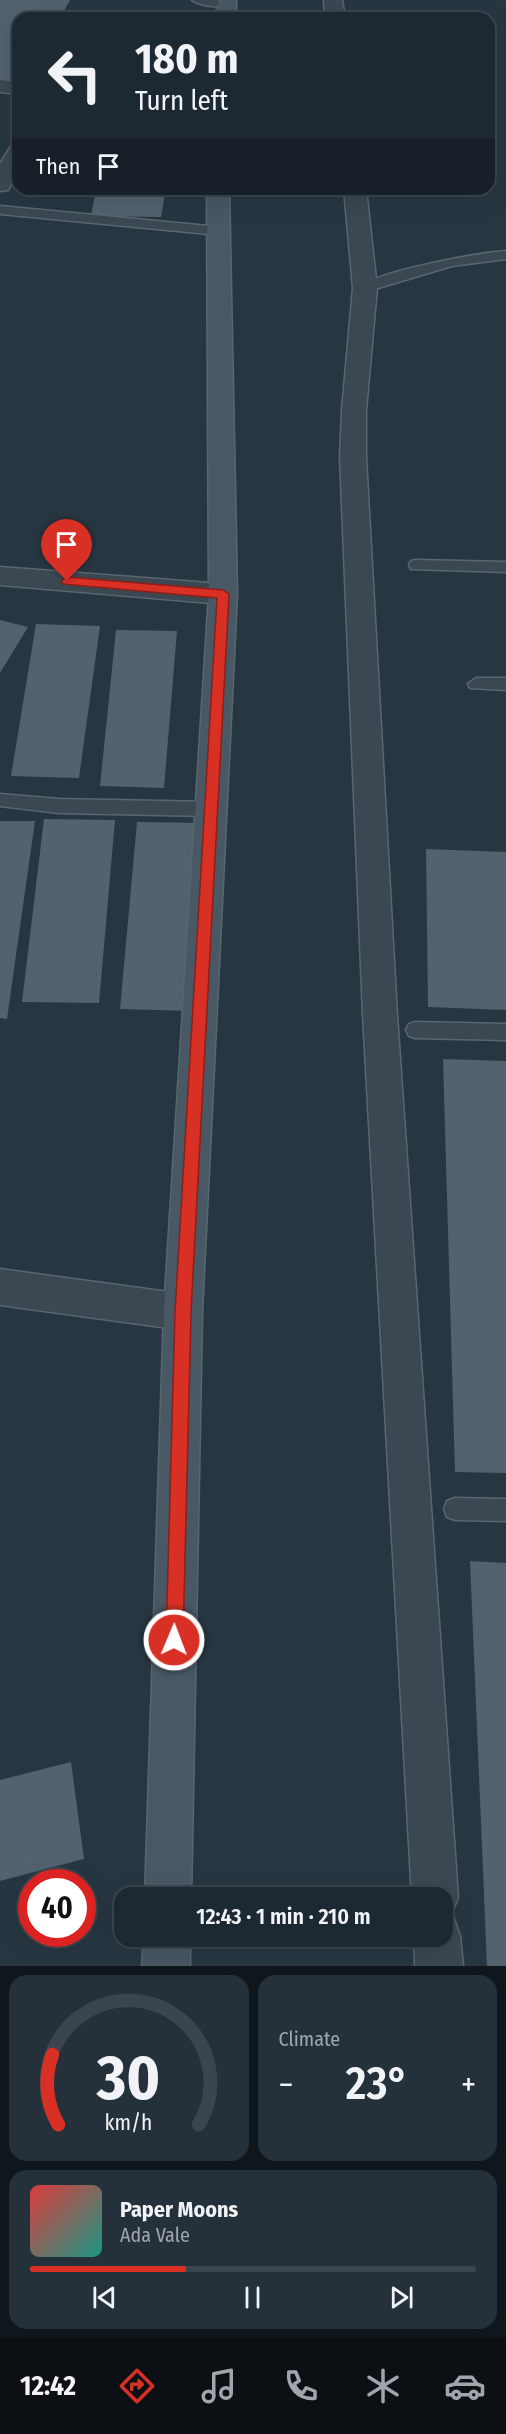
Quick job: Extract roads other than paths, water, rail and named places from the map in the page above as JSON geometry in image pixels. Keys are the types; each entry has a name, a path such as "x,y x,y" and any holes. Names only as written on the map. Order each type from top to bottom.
{"street":[{"path":"0,185 12,162"},
{"path":"168,1887 183,1312 223,594 218,195"},
{"path":"356,195 365,288 354,410 354,468 380,1015 434,1887"},
{"path":"0,576 223,594"},
{"path":"0,1287 183,1312"},
{"path":"166,1966 167,1947"},
{"path":"438,1947 439,1966"}],"lane":[{"path":"197,0 227,7"},
{"path":"0,210 219,231"},
{"path":"365,288 429,266 478,256 506,255"},
{"path":"416,565 506,567"},
{"path":"476,684 506,684"},
{"path":"0,800 59,806 211,809"},
{"path":"415,1030 506,1032"},
{"path":"454,1509 506,1510"}]}
